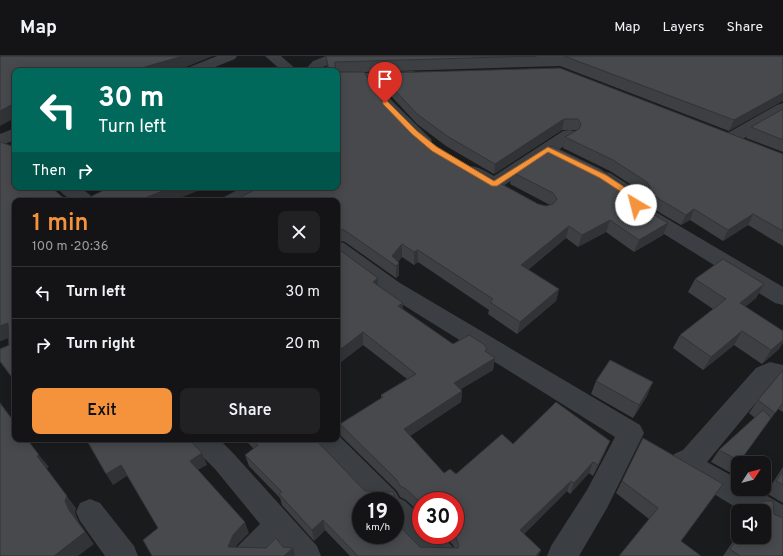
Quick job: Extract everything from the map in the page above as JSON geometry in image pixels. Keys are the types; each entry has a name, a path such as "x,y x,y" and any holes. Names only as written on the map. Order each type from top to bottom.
{"street":[{"path":"200,68 230,56"},
{"path":"272,56 287,68"},
{"path":"314,68 318,64 339,56"},
{"path":"340,78 423,75"},
{"path":"370,76 385,103 414,132 434,149"},
{"path":"750,147 723,136 783,108"},
{"path":"12,135 0,142 12,149"},
{"path":"494,184 569,135"},
{"path":"548,149 567,159"},
{"path":"456,162 513,194"},
{"path":"587,168 603,176 636,198 636,205 642,212 783,296"},
{"path":"70,190 82,198"},
{"path":"237,198 252,190 264,198"},
{"path":"340,250 392,288 648,442 783,520"},
{"path":"688,464 765,375 770,372 783,375"},
{"path":"205,442 224,461 306,556"},
{"path":"328,442 377,492"},
{"path":"562,556 597,499 648,442"},
{"path":"90,512 123,556"},
{"path":"404,519 441,556"},
{"path":"249,556 279,525"}],"building":[{"path":"0,56 183,56 141,68 12,68 12,105 0,111"},
{"path":"326,56 537,56 335,62 335,68 328,68"},
{"path":"564,56 783,56 783,93 734,120"},
{"path":"560,68 783,154 783,231 753,214 728,230 694,209 686,215 650,193 650,187 647,182 613,160 565,137 579,129 581,124 578,119 564,119 495,164 447,136 417,114 392,87 383,73"},
{"path":"340,72 364,72 384,103 425,139 456,159 538,204 546,206 553,204 557,199 553,193 512,172 552,146 600,169 629,189 630,194 638,205 668,223 639,240 610,220 582,235 569,226 521,265 559,289 520,322 490,302 493,299 418,250 414,252 402,244 392,256 399,263 396,266 344,230 340,229 340,198 239,198 254,190 340,190"},
{"path":"783,109 783,140 751,127"},
{"path":"0,142 12,146 12,190 54,190 64,198 12,198 11,376 0,361 0,349 9,345 8,323 0,326"},
{"path":"104,190 165,190 145,198 88,198"},
{"path":"340,250 378,278 373,282 403,303 398,306 453,344 469,335 482,343 487,348 485,351 495,358 454,383 462,391 404,429 444,473 450,469 456,474 502,434 513,444 556,402 610,441 598,465 593,462 574,483 571,481 520,530 541,550 535,556 356,556 357,555 323,520 312,530 279,494 282,492 245,455 258,445 255,442 318,442 365,491 394,492 352,492 352,544 404,544 404,531 412,539 412,544 417,544 420,547 458,548 458,544 464,544 464,492 412,492 412,495 400,486 397,480 340,424 383,397 381,395 416,374 363,332 340,350"},
{"path":"723,259 764,284 740,303 783,331 783,340 771,350 742,331 711,357 680,335 726,299 695,279"},
{"path":"610,360 653,382 639,405 596,381"},
{"path":"783,370 783,403 775,413 758,400"},
{"path":"0,403 12,419 12,442 29,442 39,455 37,456 67,496 65,501 69,510 85,532 54,556 0,556"},
{"path":"763,410 771,418 744,456 731,456 719,450"},
{"path":"643,438 723,484 681,541 701,556 619,556 658,508 622,481"},
{"path":"88,442 192,442 202,453 190,461 245,522 233,535 228,547 266,548 276,538 283,547 293,548 284,556 152,556 143,540 158,528 121,465 106,474"},
{"path":"783,471 783,485 776,481"},
{"path":"763,501 773,501 774,514 783,518 783,556 740,556 730,549 734,544 771,544 771,504 761,504"}],"route":[{"path":"385,103 414,132 434,149 494,184 548,149 603,176 636,198 636,205"}]}
